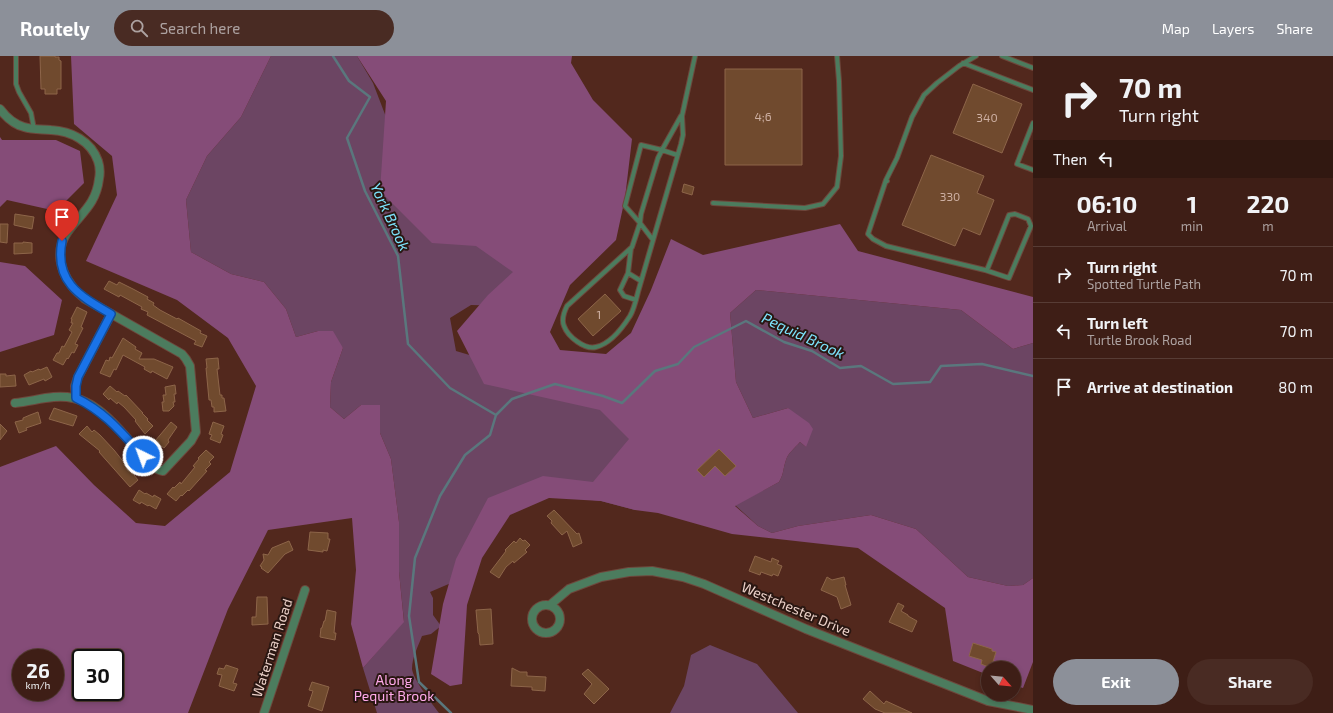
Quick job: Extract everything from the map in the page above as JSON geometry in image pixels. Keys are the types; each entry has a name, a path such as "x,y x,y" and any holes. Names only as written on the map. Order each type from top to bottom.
{"street":[{"path":"0,109 5,116 14,123 34,129 53,130 78,137 86,142 94,153 99,163 100,175 96,195 91,204 66,233 62,241 60,259 61,269 72,286 85,299 182,354 190,366 196,432 163,471 157,470 153,467 122,433 102,413 90,404 76,398 46,397 15,402"},
{"path":"76,398 78,377 111,314"},
{"name":"Westchester Drive","path":"550,605 569,588 601,577 629,572 652,571 683,577 704,584 806,629 988,701 1033,710"},
{"name":"Waterman Road","path":"264,713 305,590"}],"lane":[{"path":"16,56 16,84 19,92 32,113 34,129"},
{"path":"632,247 567,306 562,315 564,326 571,336 583,345 596,348 606,342 620,330 630,315 636,300 683,135 682,116 695,56"},
{"path":"714,203 805,208 823,204 837,187 841,156 839,81 836,56"},
{"path":"976,56 937,83 924,96 912,117 897,158 886,181 868,234 873,239 886,246 987,270 1009,278 1031,226 1028,219 1015,214 1009,215 987,270"},
{"path":"1002,56 1033,68"},
{"path":"963,64 1033,90"},
{"path":"636,300 624,296 620,290 628,273 632,247 658,158 682,116"},
{"path":"1033,123 1017,164 1033,170"},
{"path":"653,240 625,206 641,145 678,155"},
{"path":"628,273 641,281"}],"green space":[{"name":"Along Pequit Brook","path":"271,56 357,56 373,83 391,130 517,226 512,306 471,305 450,318 456,351 500,364 643,365 645,506 635,510 601,501 513,491 451,583 430,592 433,598 433,615 441,626 431,634 422,636 414,656 412,669 419,685 439,713 377,713 363,668 404,621 399,572 399,522 391,459 380,433 380,406 361,405 344,419 330,407 331,382 343,348 318,331 296,337 286,309 264,282 231,274 191,252 186,200 207,156 241,117"},
{"path":"756,290 961,310 1013,349 1033,343 1033,578 1023,585 1008,586 968,577 916,529 871,515 798,526 772,533 758,526 735,505 779,482 787,457 790,453 800,442 806,447 788,408 753,418 736,382 730,313"},
{"path":"710,645 757,664 798,713 670,713 684,686 691,655"}],"shaded area":[{"path":"71,56 271,56 241,117 207,156 186,200 191,252 231,274 264,282 286,309 296,337 318,331 333,331 343,348 331,382 330,407 344,419 361,405 380,405 380,433 391,459 399,522 399,572 404,622 363,668 351,624 356,570 352,518 268,530 228,609 188,713 0,713 0,467 56,446 94,485 136,523 165,526 230,472 256,386 228,338 177,300 86,261 117,195 112,156 74,124"},
{"path":"357,56 572,56 571,63 593,100 632,139 625,198 616,240 570,285 550,332 560,350 606,354 631,333 651,290 671,239 703,255 840,224 858,251 1033,297 1033,343 1013,349 961,310 756,290 730,313 736,382 753,418 788,408 809,423 813,429 806,447 800,442 788,455 779,482 735,506 758,526 772,533 798,526 871,515 916,529 968,577 1008,586 1023,585 1033,578 1033,662 1023,688 1021,687 1021,661 981,661 981,672 953,661 945,608 858,548 732,534 658,513 635,510 601,501 549,498 510,515 482,558 467,605 462,684 450,686 431,674 443,604 456,559 488,498 543,476 593,482 629,439 600,410 484,384 457,331 488,295 513,272 476,246 432,243 380,191 386,101"},
{"path":"0,137 2,140 56,140 80,151 84,183 56,211 7,200 0,207"},
{"path":"0,262 25,266 62,300 54,335 0,352"}],"building":[{"path":"40,56 55,56 59,57 59,60 61,61 61,89 57,89 57,94 45,94 45,89 41,89"},
{"path":"725,69 802,69 802,165 725,165"},
{"path":"973,84 1022,104 1002,153 953,133"},
{"path":"931,155 984,176 977,193 994,200 980,235 963,228 955,246 902,225"},
{"path":"684,184 694,187 692,195 682,192"},
{"path":"15,214 34,217 32,229 14,225"},
{"path":"0,224 8,224 7,243 0,242"},
{"path":"14,243 32,243 32,253 14,254"},
{"path":"109,281 117,285 119,282 148,297 147,299 154,303 153,305 160,310 201,331 200,333 207,336 202,347 194,344 196,341 147,315 148,312 141,309 142,307 120,295 119,297 104,289"},
{"path":"605,294 621,311 593,336 578,319"},
{"path":"77,307 87,312 81,327 83,328 75,344 78,345 74,353 72,352 63,365 53,360 57,353 59,353 62,346 64,347 72,332 69,330 73,323 71,323 71,319"},
{"path":"123,338 142,353 139,359 154,359 173,367 167,379 152,371 151,373 144,369 145,367 123,355 116,370 114,369 110,377 100,373 106,360 109,361 110,357 112,358"},
{"path":"218,358 219,369 217,369 220,395 224,398 226,411 214,412 214,407 212,407 211,400 209,400 206,359"},
{"path":"47,367 52,377 45,381 44,379 29,385 24,375 31,371 40,370"},
{"path":"0,374 6,374 6,376 15,375 16,386 0,387"},
{"path":"175,385 176,394 174,394 174,406 169,411 163,411 162,402 164,402 163,395 166,395 165,387"},
{"path":"110,386 117,392 118,391 125,396 126,395 148,419 147,420 153,426 145,434 135,421 136,420 124,407 118,402 117,404 110,398 109,400 103,394"},
{"path":"54,408 77,416 73,426 49,419"},
{"path":"38,412 41,423 26,428 27,430 19,433 15,422 23,420 23,418"},
{"path":"171,422 177,427 164,448 155,441"},
{"path":"213,422 224,426 220,443 210,439 212,435 209,434"},
{"path":"0,424 7,431 0,440"},
{"path":"87,426 92,432 94,430 100,435 138,480 130,487 99,452 100,451 79,434"},
{"path":"719,449 736,466 725,476 715,466 704,477 697,470"},
{"path":"206,450 214,457 209,462 211,464 205,470 207,471 189,491 188,490 182,496 181,495 176,501 167,494 180,482 181,484 195,467 193,466 199,459 198,458"},
{"path":"139,490 145,494 146,493 153,497 154,495 161,499 156,509 133,500"},
{"path":"554,510 577,534 579,533 582,543 573,547 567,531 562,535 551,523 552,521 547,516"},
{"path":"310,532 328,533 328,539 330,539 327,551 323,550 323,552 308,550"},
{"path":"520,538 523,541 525,540 530,545 525,550 527,552 514,563 513,561 506,567 499,578 490,572 506,551 505,550 514,541 516,543"},
{"path":"289,541 293,550 285,554 268,573 261,568 262,567 260,566 264,560 263,554 268,555 272,548"},
{"path":"755,556 771,562 772,558 779,561 777,564 782,566 778,576 773,574 772,576 761,572 760,575 749,571"},
{"path":"827,577 832,580 844,577 851,605 841,609 837,597 821,590"},
{"path":"257,597 267,597 268,624 252,625 252,617 256,617"},
{"path":"898,603 904,606 901,611 917,621 912,632 889,622"},
{"path":"491,609 493,644 480,645 476,610"},
{"path":"327,610 336,612 334,633 336,633 335,640 320,637 321,628 325,621"},
{"path":"973,643 992,649 992,651 996,652 993,661 982,661 969,656"},
{"path":"226,665 238,669 233,683 237,684 234,691 219,686 222,675 217,674 219,668 224,669"},
{"path":"512,668 520,672 527,672 527,676 546,677 545,691 532,690 532,687 511,686"},
{"path":"588,669 609,689 594,704 584,694 592,684 582,674"},
{"path":"312,682 329,687 322,711 308,706 313,691 309,690"},
{"path":"870,691 884,704 886,701 912,713 885,713 875,709 863,699"}],"waterway":[{"name":"York Brook","path":"333,56 349,81 370,97 347,138 365,191 398,256 408,344 450,388 496,415"},
{"name":"Pequid Brook","path":"451,713 419,682 409,616 415,558 440,496 465,455 490,435 496,415 512,399 555,384 603,396 622,403 655,371 678,364 694,347 746,321 784,342 812,351 840,368 861,366 893,384 930,382 941,366 982,364 1033,376"}],"route":[{"path":"62,241 60,259 61,269 72,286 85,299 111,314 78,377 76,398 90,404 102,413 143,456"}]}
